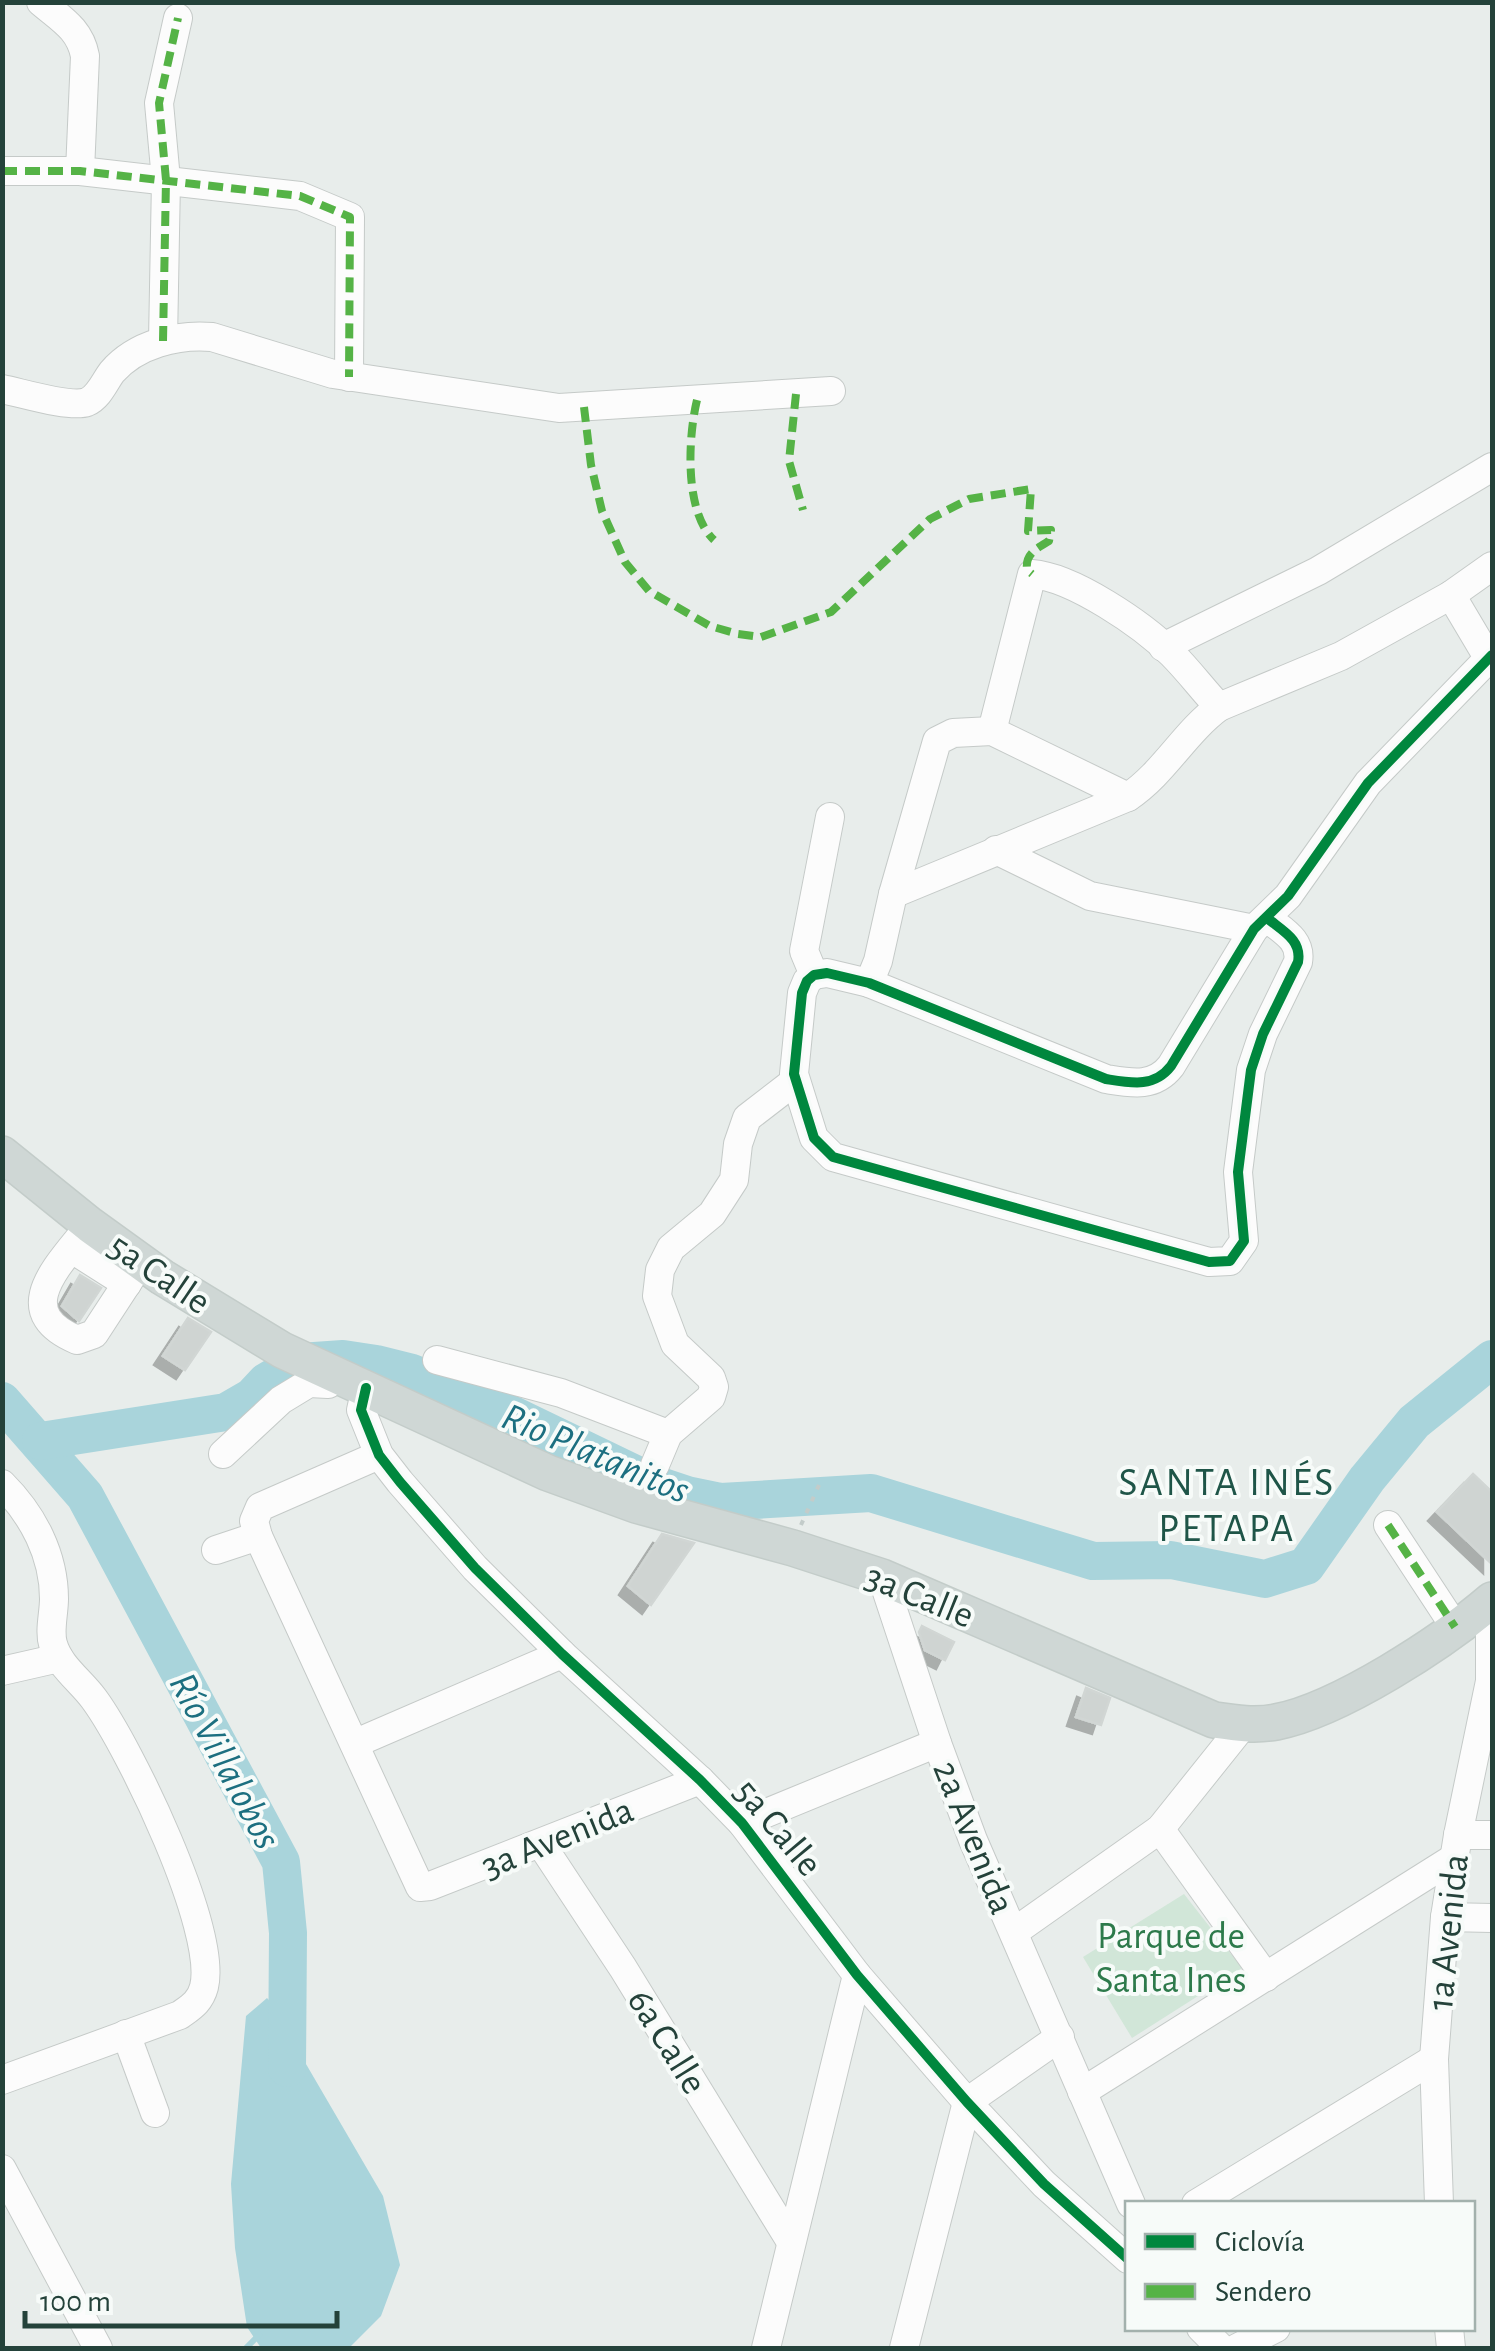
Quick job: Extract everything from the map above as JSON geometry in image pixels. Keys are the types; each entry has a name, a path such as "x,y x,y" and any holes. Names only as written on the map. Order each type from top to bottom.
{"main road":[{"name":"5a Calle","path":"2,1154 81,1237 134,1273 332,1372"},
{"name":"3a Calle","path":"332,1372 548,1473 636,1505 882,1577 1214,1720 1244,1724 1291,1718 1347,1696 1491,1602"}],"street":[{"path":"41,2 82,39 85,56 80,171"},
{"path":"164,341 166,180 159,103 178,18"},
{"path":"2,171 80,171 300,196 350,217 349,377"},
{"path":"2,389 86,402 121,362 164,341 190,335 212,337 349,377 560,408 831,392"},
{"path":"1163,646 1318,571 1492,467"},
{"path":"892,894 1128,797 1151,779 1204,718 1219,707 1341,656 1451,595 1492,566"},
{"path":"992,731 1032,574 1052,575 1069,582 1163,646 1219,707"},
{"path":"996,850 1090,896 1260,924 1294,940 1300,951 1251,1070 1238,1172 1244,1241 1230,1261 1209,1262 833,1157 814,1138 796,1082 802,993 807,980 827,972 869,983 1106,1079 1142,1083 1160,1078 1172,1066 1260,924 1288,896 1382,765 1491,657 1451,595"},
{"path":"869,983 937,741 952,733 992,731 1128,797"},
{"path":"814,975 804,951 830,818"},
{"path":"654,1465 668,1434 711,1397 714,1387 712,1378 675,1344 657,1296 660,1270 670,1248 712,1214 734,1180 738,1144 747,1118 796,1082"},
{"path":"81,1237 51,1278 41,1305 46,1321 60,1333 77,1340 94,1334 134,1273"},
{"path":"437,1360 560,1392 668,1434"},
{"path":"224,1454 281,1400 309,1384 328,1384 332,1372"},
{"name":"5a Calle","path":"366,1388 361,1410 379,1455 476,1568 742,1823 858,1976 967,2102 1044,2184 1125,2255"},
{"path":"379,1455 260,1507 254,1521 356,1743 562,1654"},
{"path":"2,1484 17,1499 53,1566 52,1643 95,1700 142,1783 187,1894 206,1962 204,1988 197,2003 180,2015 2,2080"},
{"path":"1388,1525 1456,1626"},
{"path":"216,1550 258,1536"},
{"name":"2a Avenida","path":"882,1577 936,1743 973,1840 1131,2201"},
{"name":"1a Avenida","path":"1439,2201 1434,2059 1445,1917 1490,1681 1491,1602"},
{"path":"2,1670 60,1658"},
{"path":"1014,1932 1160,1830 1244,1724"},
{"name":"3a Avenida","path":"356,1743 420,1887 700,1780"},
{"path":"742,1823 936,1743"},
{"path":"1082,2092 1266,1978 1458,1836 1492,1820"},
{"path":"1160,1830 1266,1978"},
{"path":"1458,1836 1492,1836"},
{"name":"6a Calle","path":"540,1844 642,1999 791,2242"},
{"path":"1445,1917 1492,1918"},
{"path":"766,2348 858,1976"},
{"path":"126,2034 156,2112"},
{"path":"904,2348 967,2102 1060,2037"},
{"path":"1201,2201 1434,2059"},
{"path":"2,2169 98,2348"},
{"path":"1237,2348 1270,2331"}],"path":[{"path":"806,1509 818,1487"}],"green space":[{"name":"Parque de Santa Ines","path":"1184,1894 1242,1968 1132,2038 1083,1957"}],"water":[{"path":"267,1998 287,2020 299,2052 383,2196 400,2265 381,2316 349,2348 261,2348 247,2327 235,2248 231,2184 246,2016"}],"building":[{"path":"80,1275 101,1288 79,1321 62,1306"},
{"path":"188,1318 211,1332 185,1370 163,1356"},
{"path":"1473,1474 1492,1492 1492,1564 1437,1512"},
{"path":"662,1534 694,1543 651,1605 628,1586"},
{"path":"922,1626 954,1642 945,1660 925,1650 919,1632"},
{"path":"1086,1688 1110,1698 1101,1725 1076,1717"}],"waterway":[{"name":"Rio Platanitos","path":"41,1441 226,1412 300,1362 343,1359 412,1373 687,1495 721,1502 871,1493 1093,1561 1171,1560 1265,1579 1306,1566 1367,1479 1414,1422 1492,1359"},
{"name":"Río Villalobos","path":"2,1401 85,1496 281,1862 288,1933 287,2068"},
{"path":"246,2348 259,2335"}],"marked path":[{"path":"163,341 166,180 159,103 178,18"},
{"path":"2,171 80,171 300,196 350,217 349,377"},
{"path":"796,394 789,461 803,510"},
{"path":"697,400 691,453 693,493 697,512 714,540"},
{"path":"584,407 602,511 625,562 649,591 710,626 761,637 831,612 930,519 969,499 1031,489 1028,531 1051,530 1049,541 1032,552 1028,560 1027,570 1032,574"},
{"path":"1388,1525 1455,1627"}],"cycle path":[{"path":"1267,918 1294,942 1298,962 1263,1034 1251,1070 1238,1172 1244,1241 1230,1261 1209,1262 833,1157 814,1138 794,1074 802,993 814,975 827,973 869,983 1106,1079 1142,1082 1157,1078 1171,1066 1254,929 1288,896 1368,783 1492,655"},
{"path":"366,1388 361,1410 379,1455 475,1568 742,1823 857,1975 967,2102 1044,2184 1125,2256"}],"district":[{"name":"SANTA INÉS PETAPA","path":"1227,1504"}]}
